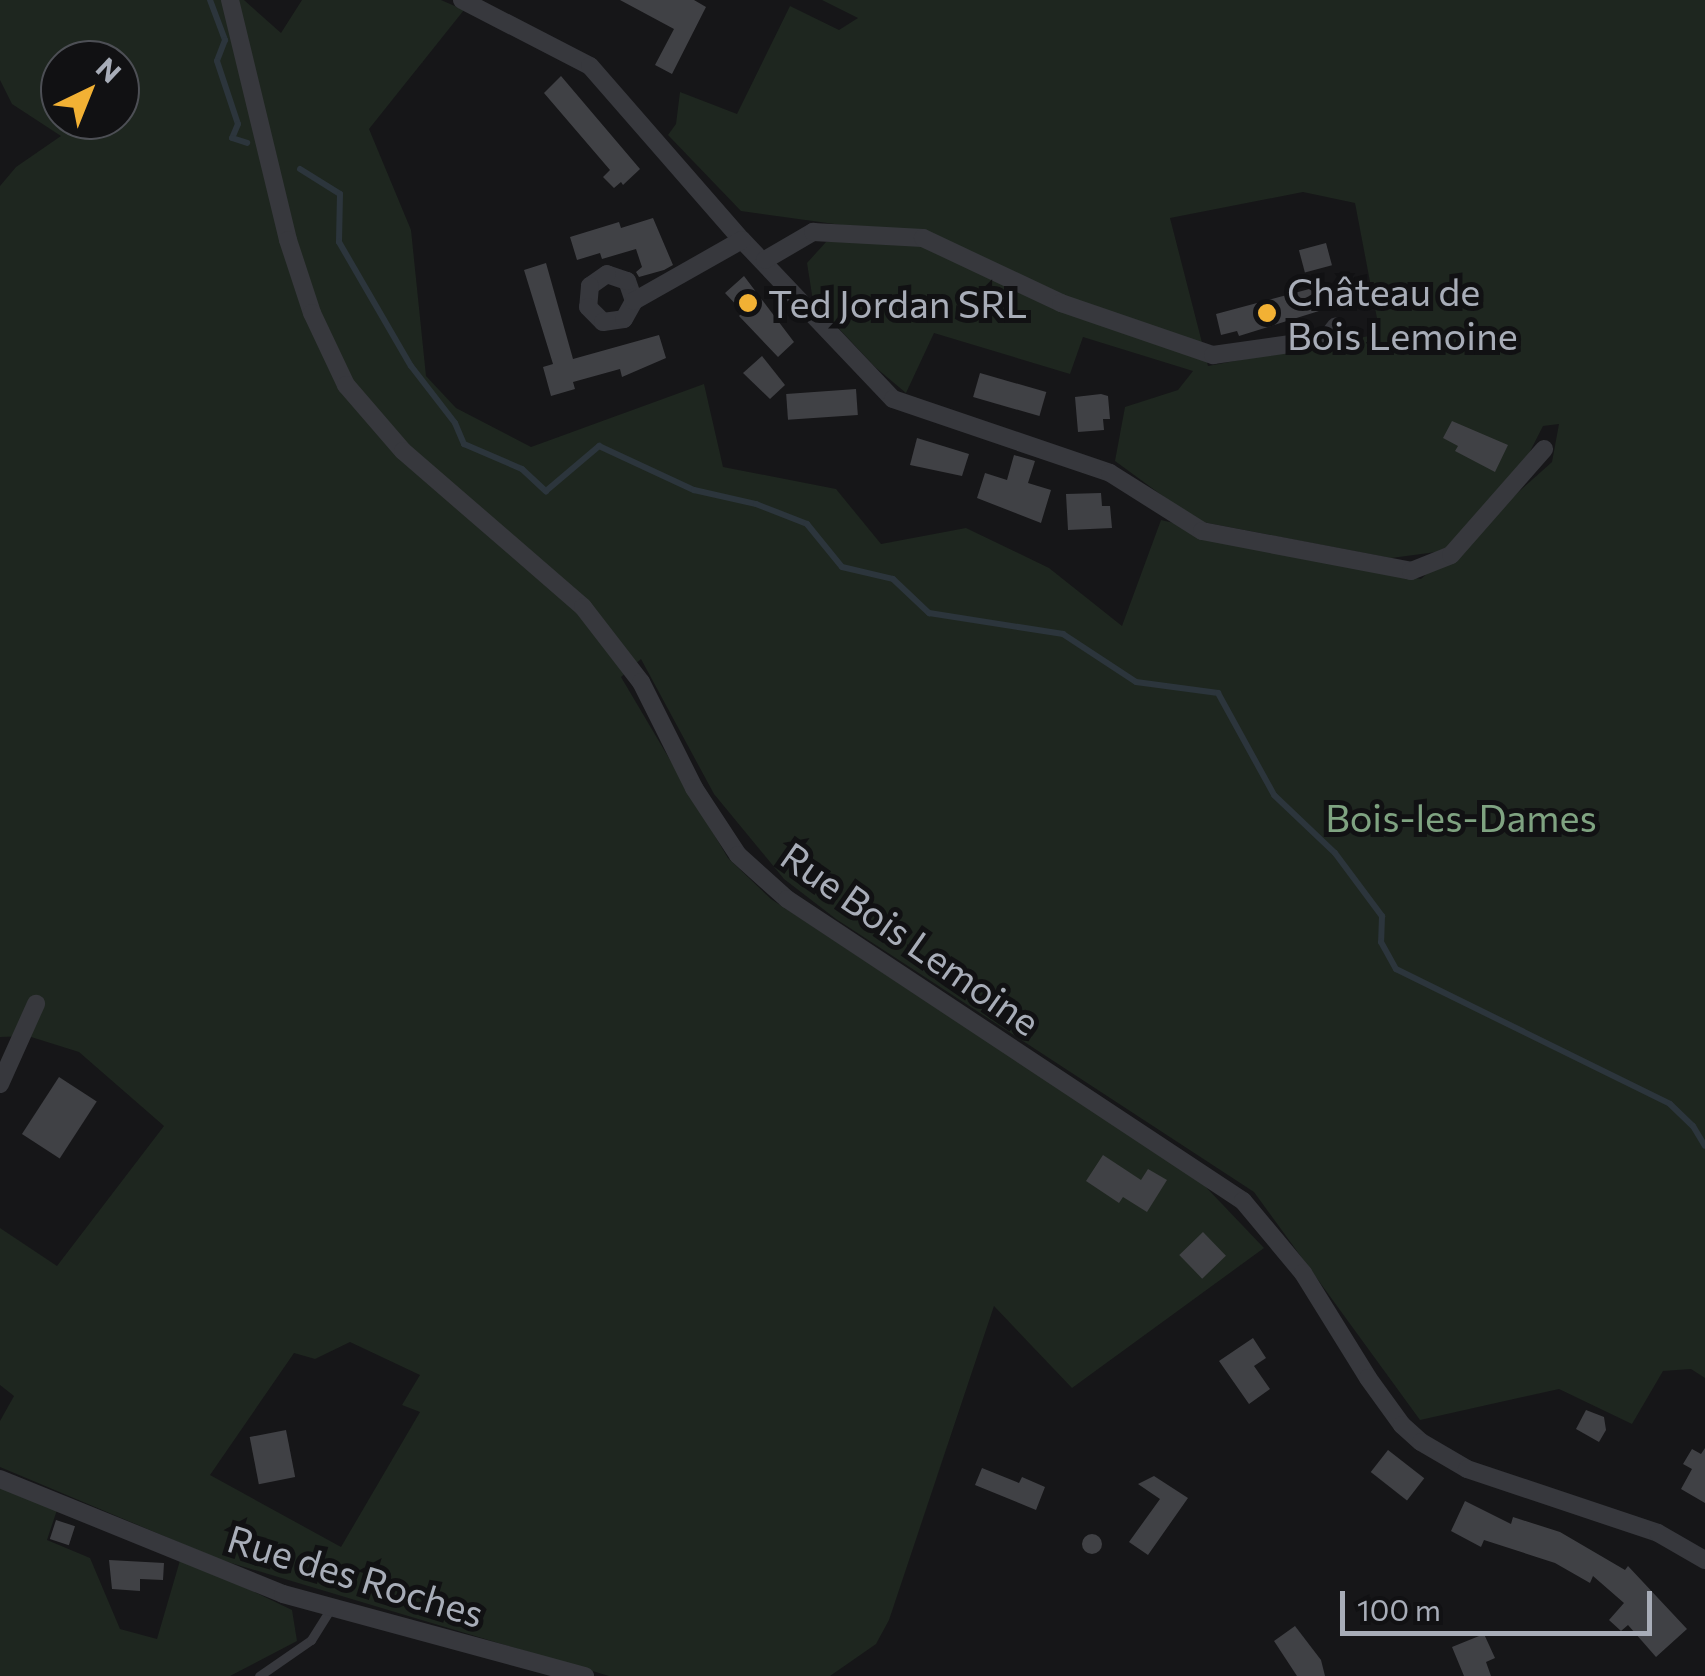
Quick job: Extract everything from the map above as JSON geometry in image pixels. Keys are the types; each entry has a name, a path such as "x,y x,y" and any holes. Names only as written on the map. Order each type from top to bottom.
{"street":[{"name":"Rue Bois Lemoine","path":"230,0 288,240 312,313 346,385 403,451 583,607 641,682 694,788 738,855 786,899 1242,1202 1303,1273 1368,1378 1402,1425 1421,1442 1467,1469 1658,1533 1705,1560"},
{"path":"462,0 590,66 742,240 893,399 1110,473 1202,531 1411,571 1452,555 1544,449"},
{"path":"765,260 813,232 923,238 1061,303 1212,355 1326,339 1336,326"},
{"path":"634,301 742,240"},
{"path":"0,1084 36,1004"},
{"name":"Rue des Roches","path":"0,1479 283,1594 585,1676"}],"lane":[{"path":"259,1676 311,1640 332,1608"}],"green space":[{"name":"Bois-les-Dames","path":"0,0 244,0 281,33 302,0 441,0 464,10 369,129 411,230 426,376 456,408 531,447 704,384 723,467 836,489 881,544 966,528 1049,568 1122,626 1161,520 1421,579 1552,462 1559,424 1543,426 1520,471 1444,551 1391,558 1197,521 1115,461 1125,407 1178,390 1193,371 1083,337 1070,374 934,333 906,393 875,367 813,301 807,263 826,242 875,239 849,226 741,211 668,135 676,124 680,92 737,114 790,6 839,30 858,18 822,0 1705,0 1705,1378 1691,1369 1663,1371 1632,1424 1559,1389 1420,1420 1254,1192 836,919 784,879 714,794 641,659 621,677 728,858 771,899 1202,1183 1264,1248 1072,1388 994,1306 889,1620 876,1644 830,1676 609,1676 221,1560 0,1467 0,1421 14,1396 0,1385 0,1228 57,1266 164,1126 79,1052 28,1036 0,1037 0,186 16,167 55,140 140,140 140,40 40,40 40,122 12,104 0,80","holes":["1303,192 1355,203 1380,334 1208,366 1170,218","350,1342 420,1375 402,1405 420,1412 341,1547 210,1475 294,1353 315,1359"]},
{"path":"0,1487 58,1507 47,1540 90,1558 120,1629 157,1639 181,1557 292,1610 297,1641 230,1676 0,1676"}],"building":[{"path":"620,0 694,0 706,7 672,74 655,65 674,29"},
{"path":"561,76 640,169 623,185 621,182 614,188 603,177 610,170 544,93"},
{"path":"653,218 673,265 664,270 639,277 636,272 642,267 636,249 602,259 600,253 577,260 570,237 619,222 621,228"},
{"path":"1326,243 1332,265 1305,272 1299,250"},
{"path":"546,263 573,359 659,335 666,358 622,377 620,369 573,382 575,389 551,396 543,367 553,364 524,270"},
{"path":"744,276 794,342 778,357 739,316 743,312 725,293"},
{"name":"Château de Bois Lemoine","path":"1313,288 1319,311 1239,336 1237,331 1221,335 1216,314"},
{"path":"762,356 785,385 770,399 743,373"},
{"path":"980,373 1046,392 1039,416 973,397"},
{"path":"856,389 858,415 788,420 786,394"},
{"path":"1108,396 1110,419 1103,419 1104,430 1078,432 1075,397"},
{"path":"1452,421 1508,445 1495,472 1455,451 1458,446 1443,438"},
{"path":"917,438 969,454 962,476 910,465"},
{"path":"1014,455 1035,461 1028,483 1051,490 1041,523 977,498 985,473 1007,480"},
{"path":"1101,493 1102,506 1110,506 1112,528 1068,530 1066,494"},
{"path":"59,1077 97,1102 60,1159 22,1134"},
{"path":"1103,1155 1141,1180 1148,1169 1167,1180 1147,1212 1123,1197 1119,1203 1086,1181"},
{"path":"1203,1232 1226,1256 1202,1279 1179,1255"},
{"path":"1253,1338 1266,1358 1254,1366 1270,1389 1249,1404 1219,1361"},
{"path":"1586,1410 1604,1417 1606,1430 1599,1442 1576,1429"},
{"path":"286,1430 295,1477 259,1484 250,1437"},
{"path":"1705,1448 1705,1503 1681,1489 1692,1469 1683,1464 1692,1449 1701,1454"},
{"path":"1388,1450 1424,1478 1407,1500 1371,1472"},
{"path":"982,1468 1019,1483 1022,1477 1045,1487 1036,1510 975,1485"},
{"path":"1154,1476 1188,1498 1148,1555 1129,1542 1160,1499 1138,1484"},
{"path":"1465,1501 1511,1524 1513,1517 1560,1532 1625,1570 1628,1566 1687,1629 1656,1657 1628,1625 1621,1631 1609,1620 1624,1603 1593,1576 1590,1583 1555,1563 1484,1540 1481,1547 1451,1531"},
{"path":"56,1520 75,1526 69,1545 50,1539"},
{"path":"1088,1534 1096,1534 1102,1544 1096,1554 1088,1554 1082,1548 1082,1540"},
{"path":"109,1560 164,1563 163,1580 140,1579 140,1591 112,1589"},
{"path":"1295,1626 1321,1660 1325,1676 1297,1676 1274,1641"},
{"path":"1484,1634 1495,1658 1486,1662 1491,1676 1464,1676 1452,1647"}],"waterway":[{"path":"210,0 225,40 217,61 238,124 232,138 247,143"},
{"path":"300,169 340,194 339,242 411,366 455,423 464,444 522,469 546,491 599,446 694,490 756,504 807,524 842,567 893,579 929,613 1063,634 1136,682 1218,693 1274,795 1335,853 1382,916 1381,942 1396,969 1670,1104 1693,1126 1705,1146"}],"place":[{"name":"Ted Jordan SRL","path":"748,303"},
{"name":"Château de Bois Lemoine","path":"1267,313"}]}
